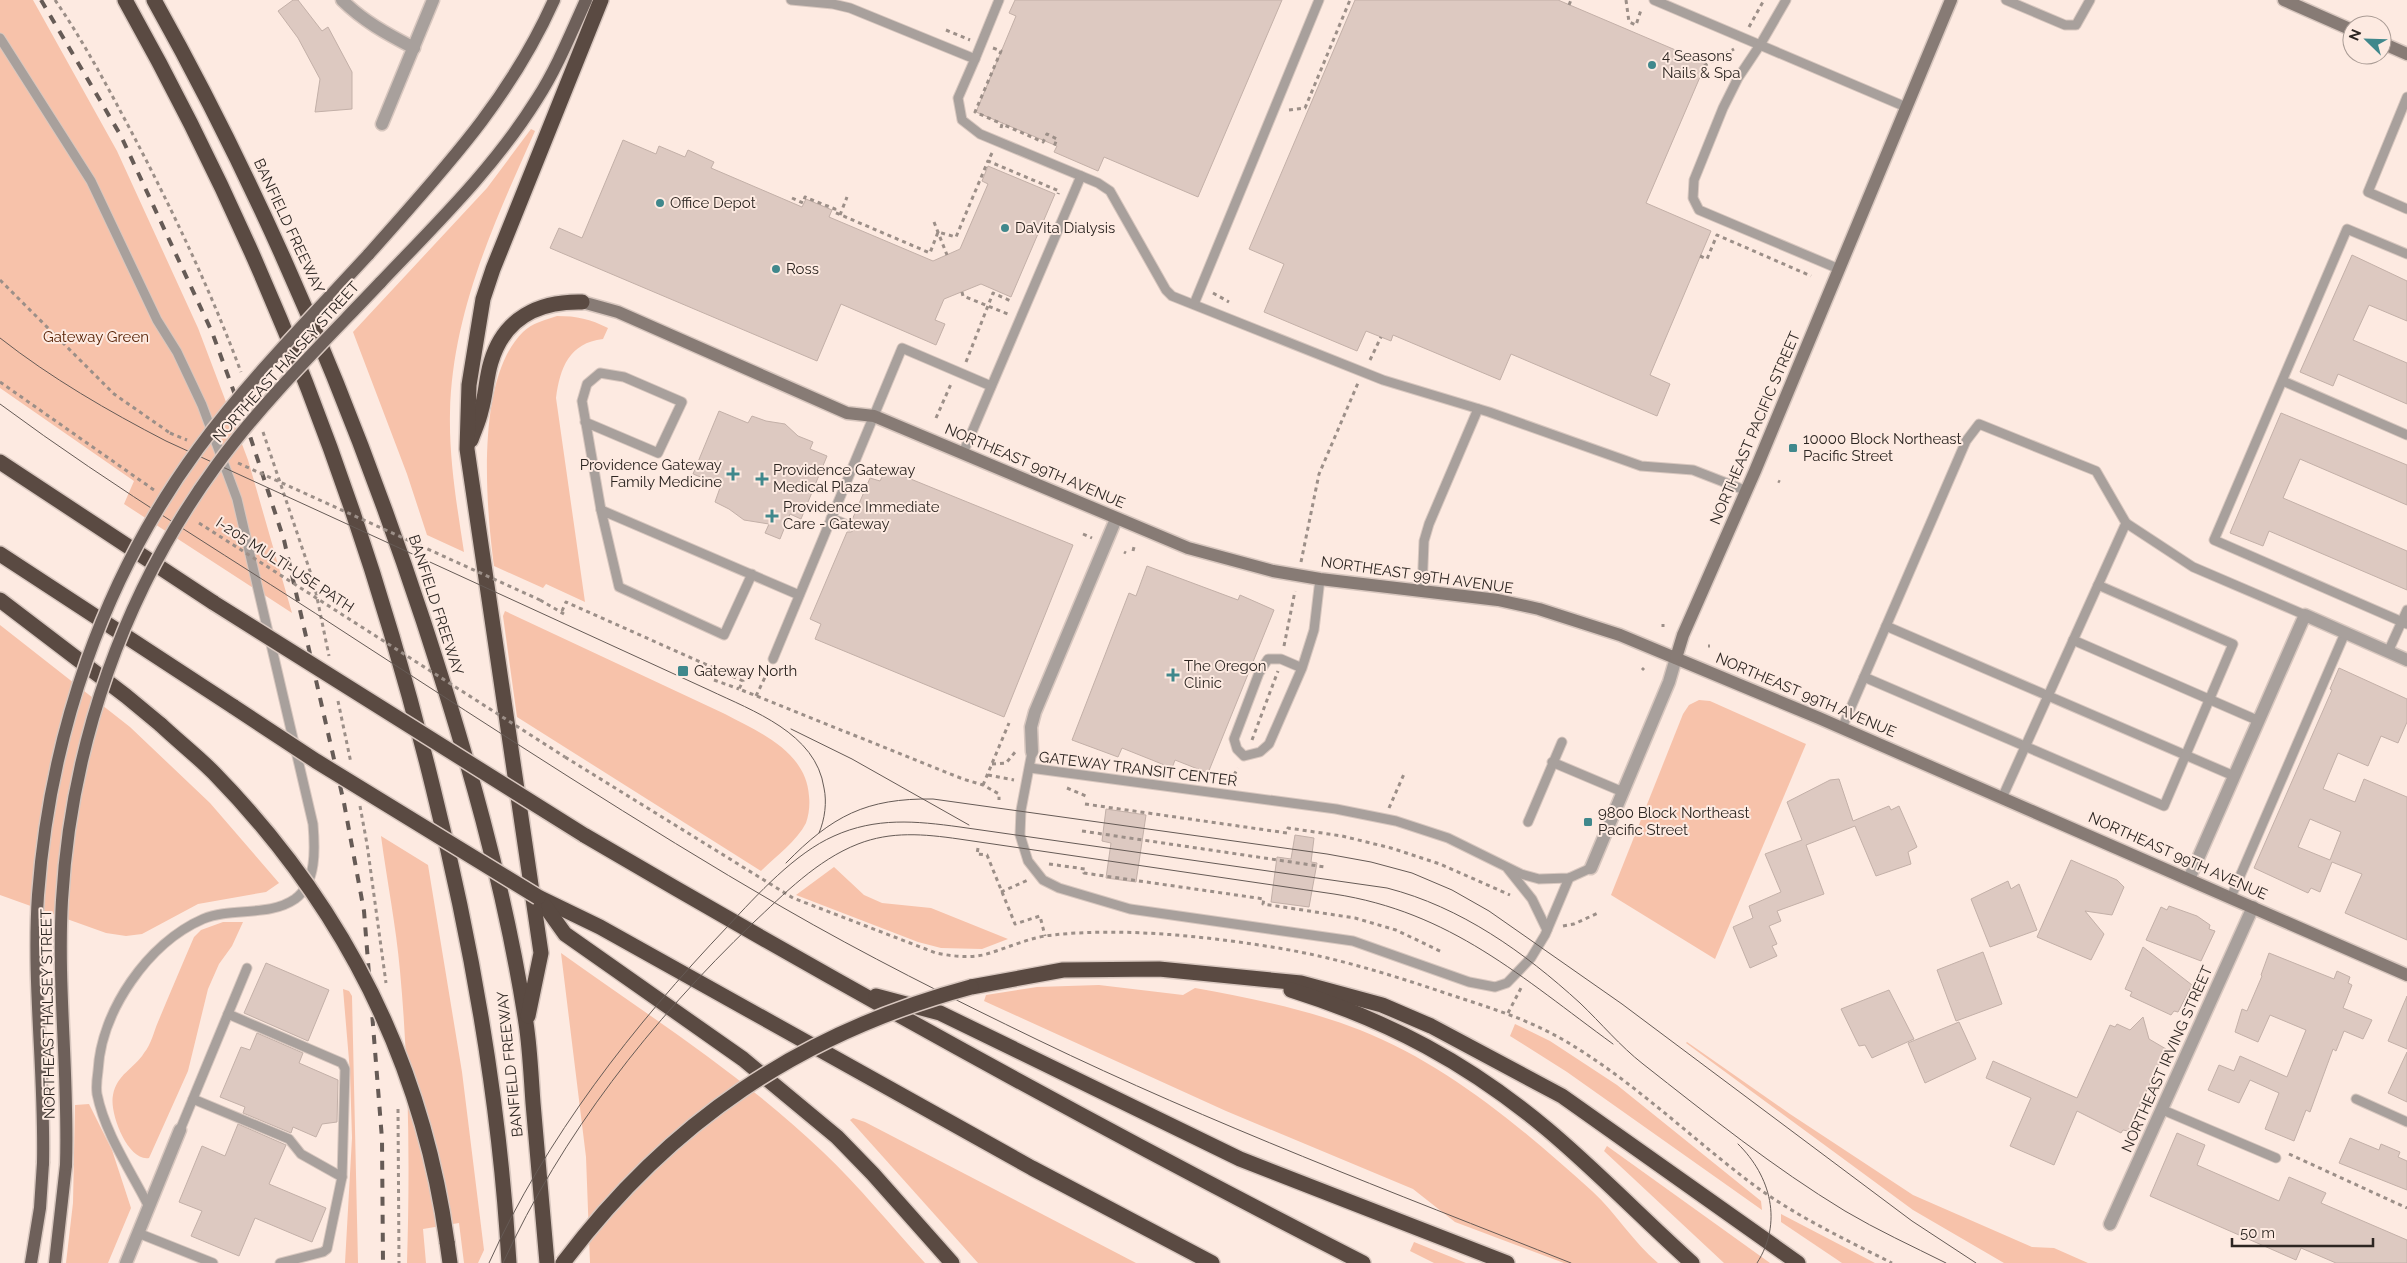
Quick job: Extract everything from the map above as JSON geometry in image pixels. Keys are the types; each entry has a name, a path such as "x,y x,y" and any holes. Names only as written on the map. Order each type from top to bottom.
{"highway":[{"name":"BANFIELD FREEWAY","path":"125,0 209,162 269,294 345,489 386,614 425,754 470,949 495,1109 509,1263"},
{"name":"BANFIELD FREEWAY","path":"154,0 205,93 267,218 324,349 378,488 441,674 498,879 527,1025 547,1263"},
{"path":"527,1025 541,953 467,449 469,385 483,299 492,269 601,0"},
{"path":"467,449 481,412 491,362 506,332 533,310 551,304 582,302"},
{"path":"0,462 214,603 584,835 853,990 1116,1135 1363,1263"},
{"path":"0,554 316,761 538,897 600,927 1032,1168 1212,1263"},
{"path":"0,600 126,696 213,772 251,813 291,861 321,903 368,984 396,1045 431,1154 441,1202 450,1263"},
{"path":"538,897 565,934 743,1059 830,1131 873,1174 952,1263"},
{"path":"563,1263 595,1222 685,1130 752,1081 848,1030 935,997 971,987 1063,970 1159,968 1301,983 1382,1006 1431,1026 1562,1096 1798,1263"},
{"path":"1250,977 1321,999 1395,1029 1432,1048 1473,1073 1558,1138 1692,1263"},
{"path":"853,990 940,1013 1240,1160 1507,1263"}],"main road":[{"name":"NORTHEAST HALSEY STREET","path":"31,1263 40,1208 43,1163 43,1088 37,983 38,896 61,744 81,673 97,630 130,560 174,484 222,418 472,136 522,65 554,0"},
{"name":"NORTHEAST HALSEY STREET","path":"56,1263 66,1165 66,1085 61,984 62,898 77,784 86,740 103,682 126,624 151,571 194,497 217,464 268,402 479,179 505,146 538,97 586,0"}],"street":[{"path":"342,0 356,14 376,29 414,48"},
{"path":"382,124 434,0"},
{"name":"NORTHEAST PACIFIC STREET","path":"1591,868 1669,682 1683,635 1747,491 1951,0"},
{"path":"2284,0 2342,26"},
{"path":"2392,47 2407,54"},
{"name":"NORTHEAST 99TH AVENUE","path":"582,302 618,312 847,413 874,416 1188,548 1273,571 1320,579 1498,600 1539,609 1620,635 1842,728 2407,975"},
{"path":"1032,752 1031,727 1035,712 1116,519"},
{"path":"2189,879 2305,616 2407,660"},
{"name":"NORTHEAST IRVING STREET","path":"2110,1224 2253,907"},
{"path":"126,1263 180,1130"}],"lane":[{"path":"791,0 833,4 850,8 975,59"},
{"path":"999,0 958,98 959,111 968,126 980,134 1098,183 1110,191 1166,290 1172,296 1348,367 1478,409 1641,466 1693,470 1747,491"},
{"path":"1194,304 1318,0"},
{"path":"1654,0 1906,107"},
{"path":"1786,0 1738,78 1723,108 1694,180 1693,198 1699,210 1840,269"},
{"path":"2006,0 2065,25 2076,25 2090,0"},
{"path":"0,38 90,181 157,320 177,352 202,405 237,499 313,824 315,849 310,873 304,889 294,899 272,908 204,918 170,938 139,969 109,1023 99,1052 97,1093 110,1132 149,1207"},
{"path":"2407,97 2368,192 2407,209"},
{"path":"963,453 1081,176"},
{"path":"2404,623 2214,540 2347,229 2407,254"},
{"path":"773,659 902,348 991,386"},
{"path":"585,422 658,453 682,402 624,377 600,372 587,384 582,401 585,422 601,510 619,587 724,635 752,574"},
{"path":"2283,381 2407,435"},
{"path":"1422,591 1424,541 1429,524 1478,409"},
{"path":"1842,728 1966,441 1979,424 2096,471 2126,523 2193,567 2305,616"},
{"path":"601,510 799,595"},
{"path":"831,518 850,526"},
{"path":"2002,798 2126,523"},
{"path":"1302,668 1281,659 1268,659 1260,673 1234,739 1237,749 1244,756 1260,752 1269,744 1302,668 1314,630 1320,579"},
{"path":"1864,677 2164,806 2234,644 2098,585"},
{"path":"2388,652 2404,623 2407,610"},
{"path":"1886,626 2234,776"},
{"path":"2232,897 2345,633"},
{"path":"2073,640 2259,721"},
{"path":"1528,822 1562,742"},
{"path":"1030,768 1032,752"},
{"path":"1552,762 1623,792"},
{"name":"GATEWAY TRANSIT CENTER","path":"1569,878 1547,930 1535,952 1518,974 1506,983 1495,986 1483,986 1353,941 1130,910 1059,888 1043,880 1028,861 1021,843 1021,810 1030,768 1365,814 1396,821 1448,838 1506,867 1539,879 1569,878 1591,868"},
{"name":"GATEWAY TRANSIT CENTER","path":"1506,867 1532,899 1547,930"},
{"path":"180,1130 247,968"},
{"path":"228,1014 342,1063 345,1069 342,1177 327,1249 323,1252 280,1263"},
{"path":"193,1099 289,1138 301,1154 342,1177"},
{"path":"2356,1099 2407,1122"},
{"path":"2163,1110 2276,1158"},
{"path":"138,1233 213,1263"}],"path":[{"path":"55,0 82,38 146,160 216,306 244,381"},
{"path":"1290,109 1304,108 1350,0"},
{"path":"1569,4 1571,0"},
{"path":"1626,0 1629,22 1636,25 1641,10"},
{"path":"938,232 956,237 988,161"},
{"path":"792,198 803,203 805,197 835,210 834,212 840,215 930,253 938,232"},
{"path":"840,215 847,197"},
{"path":"934,222 947,255"},
{"path":"1700,256 1707,259 1717,236 1811,276"},
{"path":"0,280 114,394 170,432 188,441"},
{"path":"962,292 963,296 1020,319"},
{"path":"988,306 993,293 1011,301 1015,292"},
{"path":"0,382 159,494"},
{"path":"262,428 314,583 330,660"},
{"path":"234,461 563,612 566,602 743,680 739,689"},
{"name":"I-205 MULTI-USE PATH","path":"191,517 565,757"},
{"path":"1083,534 1095,539"},
{"path":"756,696 773,659"},
{"path":"714,680 962,779 983,785 999,794 999,800"},
{"path":"338,699 352,767"},
{"path":"983,785 1009,722"},
{"path":"1389,808 1404,774"},
{"path":"1086,804 1287,833 1288,828 1342,836 1391,848 1440,864 1503,892 1515,900"},
{"path":"360,806 368,844 387,990"},
{"path":"1082,831 1325,867"},
{"path":"978,848 977,854 987,856 1015,924 1040,916 1045,936"},
{"path":"1049,864 1085,869 1084,873 1264,899 1263,904 1355,918 1396,930 1442,952"},
{"path":"1001,892 1028,880"},
{"path":"1559,934 1563,926 1598,914"},
{"path":"1508,1013 1523,984"},
{"path":"398,1106 400,1125 400,1263"}],"green space":[{"name":"Gateway Green","path":"0,0 33,0 117,151 198,328 248,460 292,613 124,504 134,481 0,388"},
{"path":"531,129 535,131 505,199 478,268 458,339 450,413 454,483 464,552 427,535 407,474 353,332 487,188"},
{"path":"557,316 583,319 608,328 603,339 591,341 582,346 568,359 560,377 556,398 585,602 546,584 543,588 494,566 488,511 488,444 491,411 497,380 508,353 523,332 543,320"},
{"path":"505,611 725,714 779,745 790,755 806,780 809,796 809,813 802,830 761,871 517,717 503,616"},
{"path":"0,625 130,727 210,803 279,883 266,892 198,904 142,934 126,936 106,933 0,895"},
{"path":"1699,700 1710,701 1806,744 1715,959 1611,895 1683,714 1689,705"},
{"path":"381,836 428,865 462,1072 484,1250 478,1263 464,1263 459,1223 423,1229 426,1263 407,1263 407,1080 403,1007 394,920"},
{"path":"834,867 864,895 882,903 931,908 1008,939 982,949 941,948 918,942 796,895"},
{"path":"223,922 243,922 232,946 219,964 208,989 188,1071 149,1158 141,1157 127,1145 117,1124 113,1103 115,1088 149,1046 194,937 201,930"},
{"path":"561,953 729,1072 793,1124 849,1178 925,1263 590,1263 586,1157"},
{"path":"1099,985 1183,995 1195,988 1237,996 1319,1016 1360,1030 1392,1044 1454,1080 1539,1144 1601,1200 1658,1263 1564,1263 1455,1222 1413,1189 1226,1111 984,1001 986,995 1037,987"},
{"path":"343,989 349,991 352,996 358,1263 345,1263 352,1138 350,1072"},
{"path":"1515,1024 1550,1041 1617,1085 1761,1201 1762,1210 1567,1072 1510,1036"},
{"path":"1687,1042 1790,1114 1913,1195 2032,1247 2054,1248 2088,1263 2004,1263 1913,1210"},
{"path":"89,1104 112,1150 131,1208 108,1263 66,1263 73,1203 75,1105"},
{"path":"853,1118 865,1122 1136,1263 978,1263 850,1120"},
{"path":"1607,1146 1770,1263 1724,1263 1604,1151"},
{"path":"1781,1214 1875,1263 1842,1263 1781,1222"},
{"path":"1414,1242 1466,1263 1434,1263 1410,1251"}],"building":[{"path":"293,0 298,0 322,31 328,27 352,72 352,109 315,112 320,79 298,38 278,11"},
{"path":"1015,0 1282,0 1198,197 1104,157 1098,171 1054,152 1057,146 976,112 1016,16 1009,13"},
{"path":"1355,0 1558,0 1706,63 1646,203 1711,231 1650,375 1670,384 1657,416 1511,354 1500,380 1393,335 1391,341 1366,331 1357,351 1264,312 1284,264 1249,249"},
{"path":"623,140 656,154 659,146 685,157 688,150 714,162 711,168 802,207 806,199 832,210 829,217 933,261 960,249 988,184 982,181 988,166 1055,194 1011,297 981,284 944,299 935,320 945,324 936,345 841,304 817,361 550,248 559,228 582,238"},
{"path":"2352,255 2407,281 2407,321 2369,305 2353,340 2407,363 2407,404 2338,374 2333,386 2300,372"},
{"name":"Providence Gateway Medical Plaza","path":"719,411 748,423 752,416 766,421 785,424 798,436 813,442 810,449 827,456 801,519 790,514 780,539 765,533 769,524 744,520 715,502 721,485 693,474"},
{"path":"2281,413 2407,465 2407,505 2300,459 2283,498 2407,551 2407,590 2269,531 2263,546 2230,533"},
{"path":"886,469 1073,545 1004,717 815,639 821,624 810,619 847,532 856,529 855,523 852,520 870,478 880,481"},
{"name":"The Oregon Clinic","path":"1147,566 1238,600 1240,595 1274,610 1208,773 1175,760 1172,768 1122,748 1118,757 1072,740 1129,593 1136,596"},
{"path":"2339,668 2407,699 2407,722 2398,743 2381,736 2368,766 2338,753 2323,789 2355,802 2364,779 2407,797 2407,940 2345,913 2362,874 2332,862 2320,892 2311,888 2308,893 2254,868 2332,690 2330,689","holes":["2310,819 2341,832 2330,860 2298,847"]},
{"path":"1839,779 1853,821 1889,806 1891,810 1899,806 1917,847 1908,852 1911,864 1876,876 1855,826 1806,845 1824,894 1777,911 1781,921 1769,926 1777,944 1772,946 1777,956 1750,968 1733,927 1753,918 1749,906 1781,892 1765,854 1802,840 1787,802 1830,780"},
{"path":"1106,809 1146,815 1136,882 1106,878 1111,843 1102,841"},
{"path":"1295,835 1314,838 1311,862 1317,863 1309,907 1271,902 1277,857 1291,859"},
{"path":"2071,860 2117,880 2124,887 2112,915 2085,911 2104,934 2091,960 2037,937"},
{"path":"2008,881 2011,889 2019,884 2037,930 1990,947 1971,899"},
{"path":"2169,906 2197,916 2210,925 2209,929 2215,931 2201,961 2146,940 2161,907 2167,910"},
{"path":"2143,947 2192,985 2178,1012 2174,1011 2171,1015 2130,996 2132,992 2125,989"},
{"path":"1983,952 2002,1004 1956,1021 1937,970"},
{"path":"2269,953 2334,979 2337,971 2350,977 2348,983 2352,985 2343,1008 2372,1020 2363,1039 2344,1031 2336,1051 2333,1049 2310,1112 2306,1110 2294,1141 2265,1129 2279,1093 2250,1080 2239,1103 2208,1090 2219,1065 2234,1071 2240,1056 2287,1077 2306,1030 2270,1015 2258,1042 2235,1032 2242,1009 2247,1011 2262,976"},
{"path":"266,963 329,990 308,1041 244,1013"},
{"path":"1889,990 1914,1039 1872,1058 1865,1045 1859,1046 1841,1009"},
{"path":"2407,996 2407,1049 2388,1041"},
{"path":"2143,1017 2149,1039 2166,1049 2128,1131 2123,1130 2121,1133 2077,1111 2054,1165 2010,1146 2031,1098 1986,1078 1993,1061 2077,1098 2110,1025 2115,1027 2117,1024 2130,1030"},
{"path":"1959,1022 1976,1059 1925,1083 1908,1043"},
{"path":"257,1033 303,1053 299,1063 338,1080 337,1122 322,1124 316,1137 293,1127 291,1133 243,1113 245,1107 220,1097 241,1047 250,1050"},
{"path":"2407,1052 2407,1102 2388,1093"},
{"path":"238,1124 286,1145 269,1184 326,1208 312,1242 255,1218 239,1256 191,1236 202,1211 179,1202 202,1146 225,1156"},
{"path":"2177,1133 2205,1145 2197,1165 2279,1201 2289,1177 2326,1193 2321,1203 2407,1240 2407,1263 2336,1263 2301,1248 2296,1260 2150,1196"},
{"path":"2350,1138 2379,1150 2381,1144 2400,1152 2398,1157 2407,1161 2407,1190 2339,1163"}],"tram line":[{"path":"0,338 39,367 80,393 166,441 744,706 780,726 796,738 809,752 819,769 825,799 824,816 819,833"},
{"path":"0,404 88,467 570,778 729,876 845,942 908,976 1104,1071 1236,1129 1571,1263"},
{"path":"791,729 852,759 969,825"},
{"path":"786,863 819,833 852,813 869,806 888,802 933,799 1327,854 1371,862 1412,873 1452,890 1489,911 1622,1004 1912,1221 1976,1263"},
{"path":"489,1263 537,1171 594,1085 659,1003 739,914 777,876 819,843 850,830 881,823 896,822 960,827 1387,888 1414,896 1466,919 1537,966 1580,1003 1635,1057 1717,1122 1793,1177 1845,1211 1946,1263"},
{"path":"503,1263 526,1215 581,1125 612,1081 679,999 753,923 815,868 858,844 883,837 895,835 946,837 1334,894 1376,903 1414,916 1449,932 1483,951 1515,972 1613,1044"},
{"path":"1738,1144 1759,1170 1770,1200 1770,1232 1765,1248 1757,1263"}],"railway":[{"path":"41,0 121,136 212,332 249,433 284,540 344,803 364,911 382,1139 383,1263"}],"place":[{"name":"4 Seasons Nails & Spa","path":"1652,65"},
{"name":"Office Depot","path":"660,203"},
{"name":"DaVita Dialysis","path":"1005,228"},
{"name":"Ross","path":"776,269"},
{"name":"10000 Block Northeast Pacific Street","path":"1793,448"},
{"name":"Providence Gateway Family Medicine","path":"733,474"},
{"name":"Providence Gateway Medical Plaza","path":"762,479"},
{"name":"Providence Immediate Care - Gateway","path":"772,516"},
{"name":"Gateway North","path":"683,671"},
{"name":"The Oregon Clinic","path":"1173,675"},
{"name":"9800 Block Northeast Pacific Street","path":"1588,822"}]}
